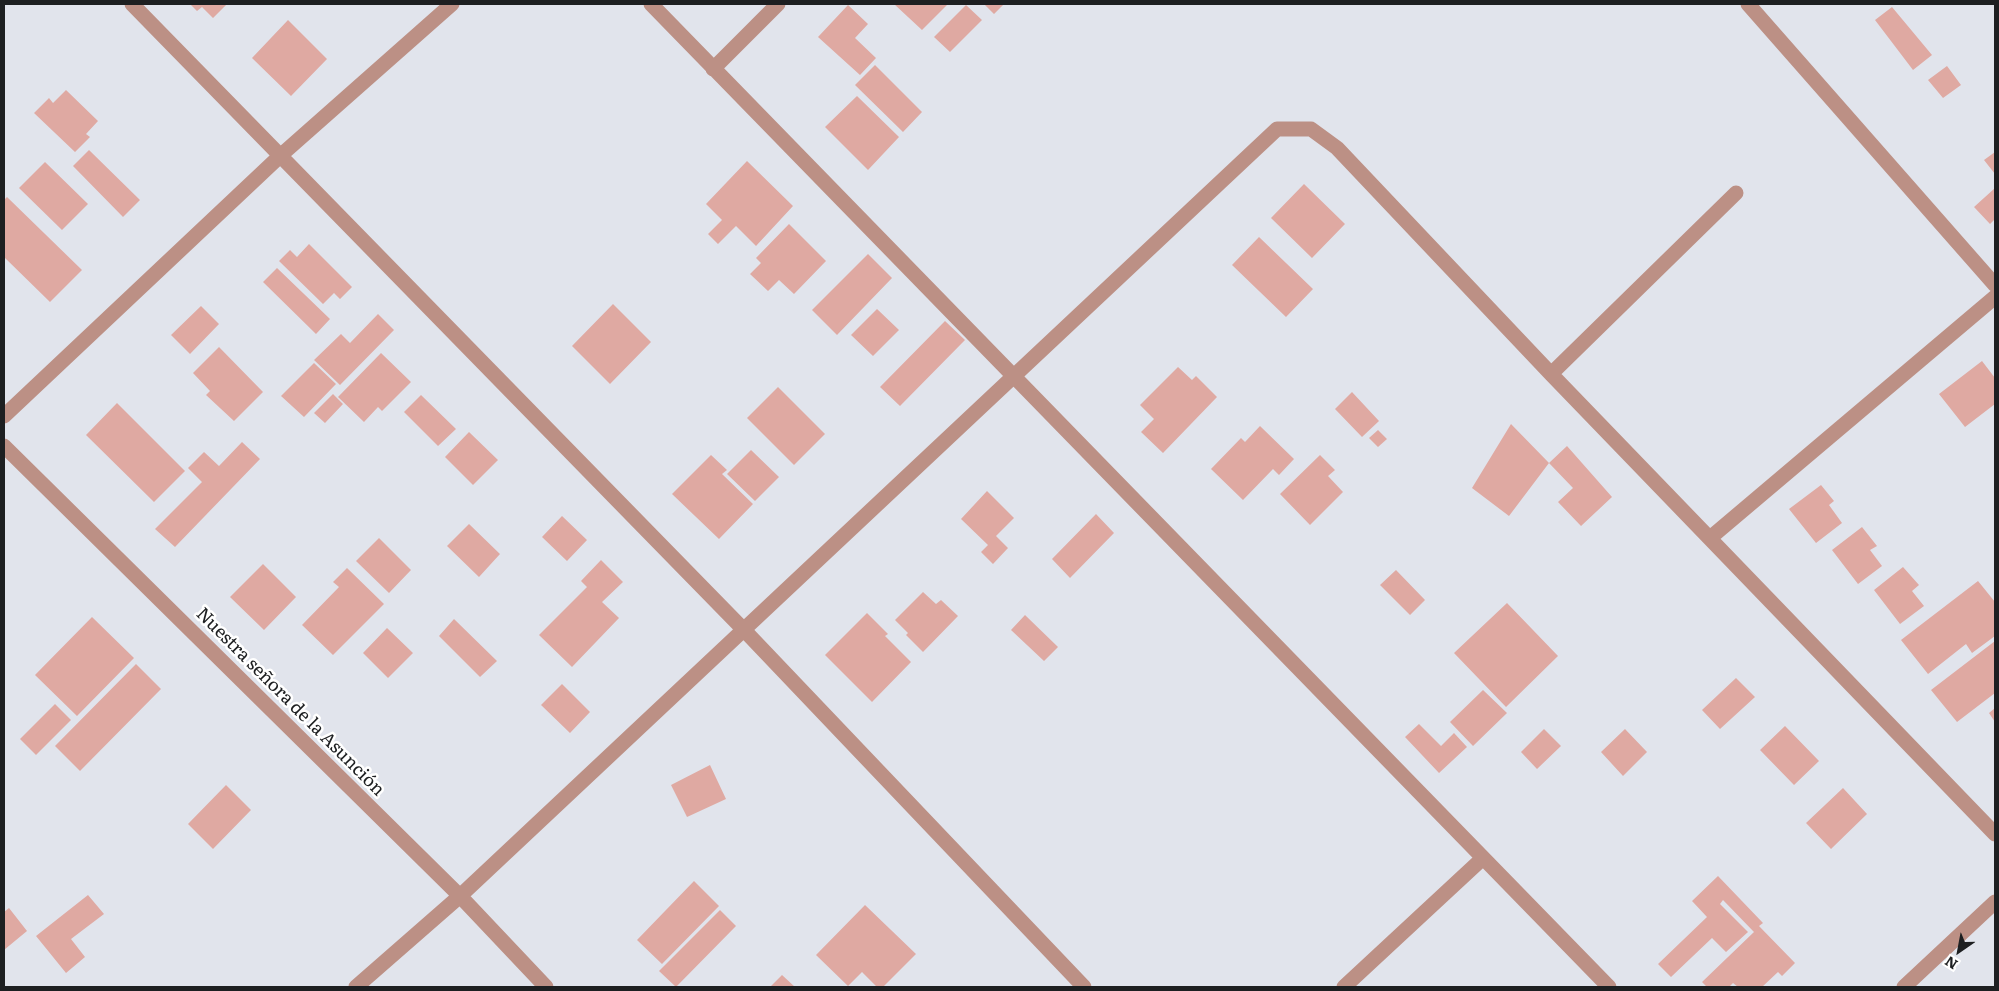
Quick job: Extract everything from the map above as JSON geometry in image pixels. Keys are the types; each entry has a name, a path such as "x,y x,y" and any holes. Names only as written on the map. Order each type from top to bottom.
{"street":[{"path":"132,4 745,631 1084,987"},
{"path":"4,416 280,156 452,4"},
{"path":"651,4 1610,987"},
{"path":"713,69 778,4"},
{"path":"1748,4 1995,285"},
{"path":"356,987 460,896 745,631 1277,129 1311,129 1337,148 1551,374 1995,834"},
{"path":"1551,374 1736,193"},
{"path":"1710,538 1995,297"},
{"name":"Nuestra señora de la Asunción","path":"4,446 460,896 546,987"},
{"path":"1344,987 1483,858"},
{"path":"1904,987 1995,902"}],"building":[{"path":"190,4 227,4 213,18 202,7 197,11"},
{"path":"894,4 948,4 922,30"},
{"path":"984,4 1004,4 994,14"},
{"path":"848,5 868,24 855,38 876,58 860,75 818,37"},
{"path":"966,5 982,20 950,52 934,37"},
{"path":"1892,7 1932,55 1913,70 1875,20"},
{"path":"288,20 327,59 291,96 252,58"},
{"path":"875,65 922,112 903,132 855,85"},
{"path":"1947,66 1961,85 1943,98 1928,80"},
{"path":"66,90 98,121 86,134 90,137 75,152 34,113 49,98 53,103"},
{"path":"857,96 899,137 868,170 825,127"},
{"path":"89,150 140,200 123,217 73,166"},
{"path":"1995,152 1995,174 1984,160"},
{"path":"747,161 793,206 756,246 736,226 718,244 708,234 722,220 706,204"},
{"path":"45,162 88,204 62,230 19,188"},
{"path":"1304,184 1345,224 1312,258 1271,218"},
{"path":"1995,188 1995,219 1990,224 1974,207"},
{"path":"7,197 82,270 50,302 4,257 4,200"},
{"path":"789,224 826,261 794,294 779,280 768,291 750,274 761,263 756,258"},
{"path":"1259,237 1313,289 1286,317 1232,265"},
{"path":"309,244 352,287 340,299 334,293 323,304 279,261 290,250 297,257"},
{"path":"868,254 892,278 837,335 812,310"},
{"path":"277,268 330,319 316,334 263,282"},
{"path":"613,304 651,342 610,384 572,346"},
{"path":"201,306 219,324 190,354 171,335"},
{"path":"877,309 899,330 873,356 851,335"},
{"path":"378,314 394,330 340,385 314,360 341,334 350,343"},
{"path":"945,321 965,340 900,406 880,387"},
{"path":"219,347 263,392 234,421 206,395 210,391 193,373"},
{"path":"381,353 411,382 382,411 378,407 364,422 338,397"},
{"path":"1982,361 1995,378 1995,404 1965,427 1939,394"},
{"path":"314,363 336,384 304,417 281,396"},
{"path":"1178,367 1192,380 1196,376 1217,397 1163,453 1141,432 1154,419 1140,405"},
{"path":"778,387 825,434 794,465 747,418"},
{"path":"1352,392 1379,421 1362,437 1335,409"},
{"path":"333,394 343,404 325,423 314,413"},
{"path":"421,395 456,429 438,446 404,412"},
{"path":"117,403 185,471 154,502 86,435"},
{"path":"1511,424 1549,463 1509,516 1472,488"},
{"path":"1260,426 1294,459 1279,475 1273,469 1243,500 1211,469 1241,438 1245,442"},
{"path":"1378,430 1387,439 1378,447 1369,438"},
{"path":"469,432 498,460 473,485 445,457"},
{"path":"242,442 260,459 175,547 155,529 202,482 188,468 204,452 219,466"},
{"path":"1567,446 1612,497 1581,526 1558,502 1573,488 1549,463"},
{"path":"751,450 779,477 755,501 727,474"},
{"path":"711,455 727,470 722,474 753,504 719,539 672,494"},
{"path":"1320,455 1335,470 1328,476 1343,492 1310,525 1280,494"},
{"path":"1821,485 1834,501 1829,505 1842,523 1816,543 1789,509"},
{"path":"987,491 1014,518 996,536 1008,548 993,564 981,552 988,545 961,519"},
{"path":"1096,514 1114,533 1070,578 1052,559"},
{"path":"562,516 587,540 567,561 542,537"},
{"path":"469,524 500,554 479,577 447,546"},
{"path":"1862,527 1877,546 1870,550 1882,566 1858,584 1832,550"},
{"path":"379,538 411,570 389,593 356,561"},
{"path":"601,560 623,582 602,602 619,618 572,667 539,635 587,587 581,581"},
{"path":"263,564 296,597 264,630 230,597"},
{"path":"1903,567 1919,585 1912,591 1924,606 1900,624 1874,590"},
{"path":"347,568 384,604 333,655 302,625 339,587 333,582"},
{"path":"1396,570 1425,600 1410,615 1380,585"},
{"path":"1978,581 1995,602 1995,636 1972,653 1966,644 1928,674 1901,640"},
{"path":"923,592 936,604 941,600 958,616 923,652 906,635 908,633 895,620"},
{"path":"1507,603 1558,656 1506,707 1454,653"},
{"path":"867,613 888,634 885,636 911,662 872,702 825,655"},
{"path":"1025,615 1058,647 1044,661 1011,630"},
{"path":"92,617 134,658 77,716 35,675"},
{"path":"454,619 497,661 480,677 439,636"},
{"path":"387,628 413,653 388,678 363,653"},
{"path":"1995,641 1995,693 1957,722 1931,690"},
{"path":"136,664 161,689 80,771 55,746"},
{"path":"1736,678 1755,697 1720,729 1702,710"},
{"path":"562,684 590,712 570,733 541,705"},
{"path":"1483,690 1507,713 1473,746 1450,722"},
{"path":"55,704 71,720 36,755 20,739"},
{"path":"1995,708 1995,722 1989,713"},
{"path":"1419,724 1441,746 1454,733 1467,747 1439,773 1405,737"},
{"path":"1785,726 1819,761 1794,785 1760,750"},
{"path":"1544,729 1561,746 1537,769 1521,752"},
{"path":"1625,729 1647,752 1623,776 1601,752"},
{"path":"710,765 726,799 687,817 671,785"},
{"path":"226,785 251,810 213,849 188,824"},
{"path":"1843,788 1867,814 1831,849 1806,823"},
{"path":"1718,876 1763,923 1759,926 1795,963 1782,976 1778,972 1762,987 1738,987 1733,983 1729,987 1707,987 1702,982 1754,932 1723,900 1720,904 1748,932 1726,952 1712,938 1671,977 1658,964 1707,917 1692,901"},
{"path":"694,881 719,906 662,964 637,940"},
{"path":"88,895 104,914 71,939 85,957 66,973 36,936"},
{"path":"865,905 916,954 883,987 877,987 862,972 848,986 816,955"},
{"path":"9,908 27,931 4,950 4,912"},
{"path":"720,910 736,926 676,987 659,971"},
{"path":"782,975 795,987 770,987"}]}
